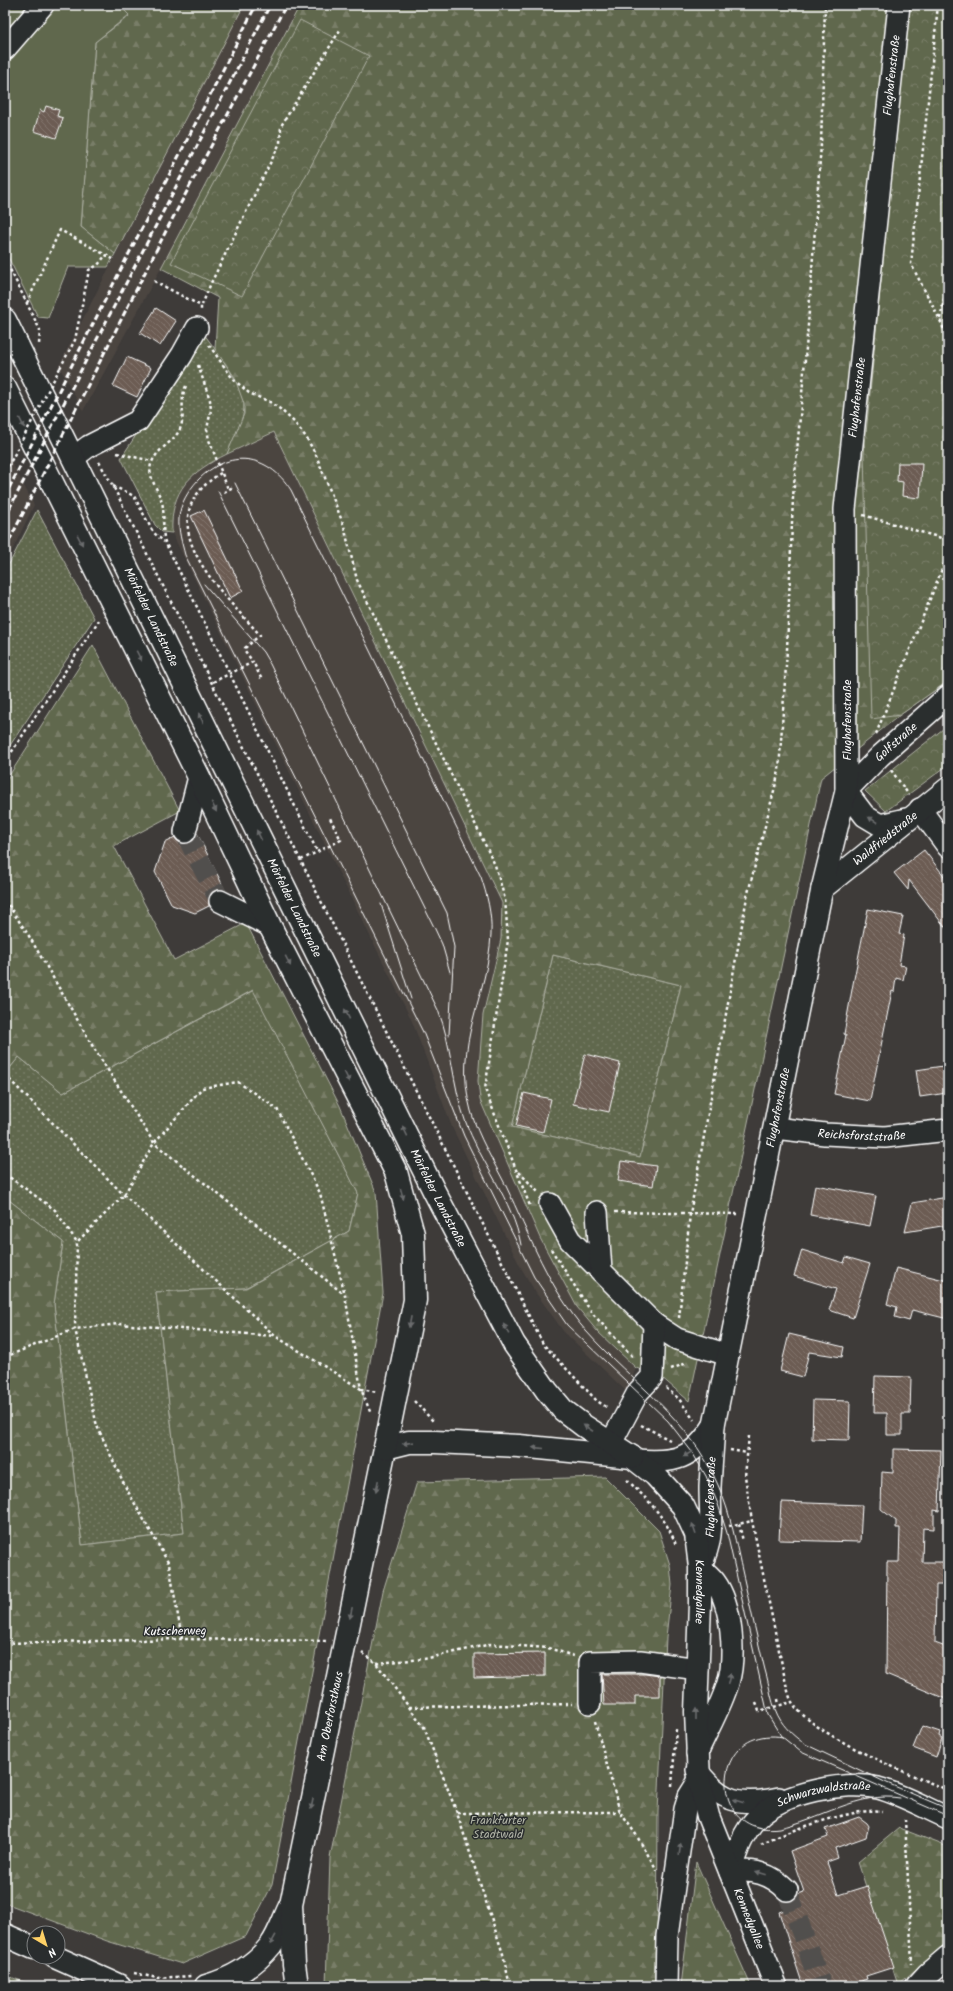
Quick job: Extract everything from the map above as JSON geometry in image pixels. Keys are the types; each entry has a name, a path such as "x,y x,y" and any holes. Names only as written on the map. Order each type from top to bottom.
{"main road":[{"name":"Mörfelder Landstraße","path":"5,320 81,452 434,1191 514,1344 546,1391 563,1410 584,1426 634,1458"},
{"path":"5,388 199,777 270,926 396,1172 413,1234 415,1300 385,1448 409,1442 435,1442 519,1446 634,1458"},
{"name":"Am Oberforsthaus","path":"297,1986 294,1964 291,1905 385,1448"},
{"name":"Kennedyallee","path":"634,1458 665,1485 688,1515 696,1534 700,1567 698,1768 708,1816 776,1986"},
{"path":"206,1986 220,1982 249,1967 272,1944 291,1905"},
{"path":"5,1935 26,1944"},
{"path":"915,1979 928,1974 948,1957"},
{"path":"66,1962 120,1986"}],"street":[{"path":"5,49 43,5"},
{"name":"Flughafenstraße","path":"634,1458 665,1462 684,1457 700,1445 721,1353 757,1215 822,889 846,791 845,509 899,5"},
{"path":"81,452 138,421 182,355 197,328"},
{"name":"Golfstraße","path":"846,791 876,749 948,696"},
{"path":"185,832 199,777"},
{"name":"Waldfriedstraße","path":"822,889 948,788"},
{"path":"846,791 865,816 880,825 915,814 948,847"},
{"path":"220,901 270,926"},
{"name":"Reichsforststraße","path":"775,1128 825,1134 885,1137 948,1130"},
{"path":"541,1208 570,1240 654,1324 677,1339 721,1353"},
{"path":"597,1212 601,1271"},
{"path":"611,1443 638,1392 652,1377 654,1324"},
{"name":"Flughafenstraße","path":"700,1567 712,1535 705,1423"},
{"path":"666,1986 667,1882 685,1809 730,1676 731,1655 729,1620 722,1595 715,1582 700,1567"},
{"path":"590,1703 590,1662 640,1661 698,1668"},
{"path":"698,1768 709,1784 719,1792 730,1798 745,1803 770,1800 817,1790"},
{"name":"Schwarzwaldstraße","path":"730,1872 742,1841 758,1817 783,1802 817,1790 853,1785 867,1786 889,1802 913,1801 948,1818"},
{"path":"730,1872 757,1872 771,1876 787,1890"}],"path":[{"path":"677,1339 690,1214 747,897 779,771 787,650 793,497 808,326 821,145 825,5"},
{"path":"938,5 911,264 940,320 948,340"},
{"path":"340,30 281,126 280,143 210,283 202,306 197,328 233,379 249,393 270,402 280,409 294,422 306,437 316,455 344,526 357,580 495,865 505,899 508,940 485,1089 518,1171 541,1208"},
{"path":"26,303 60,230 105,256 113,259"},
{"path":"5,472 75,340 89,270 98,265 105,256"},
{"path":"5,259 40,330 39,349"},
{"path":"940,320 948,280"},
{"path":"154,281 202,306"},
{"path":"205,352 209,345"},
{"path":"194,371 201,358"},
{"path":"197,365 210,400 211,410 208,429 209,440 228,490"},
{"path":"53,376 57,383"},
{"path":"188,382 181,401 180,428 176,435 152,461 150,473 162,502 162,532 165,542 317,851"},
{"path":"81,452 113,486 543,1344 597,1401 624,1417 671,1441"},
{"path":"123,455 152,461"},
{"path":"222,473 208,482 195,497 188,516 189,538 201,566 260,635 245,648 245,651 253,662 262,680"},
{"path":"113,486 134,496 153,532 165,542"},
{"path":"224,492 232,487"},
{"path":"845,509 948,540"},
{"path":"915,814 876,749 948,554"},
{"path":"5,762 99,620"},
{"path":"212,682 253,662"},
{"path":"301,860 341,840 329,816"},
{"path":"5,900 29,936 92,1045 154,1143 346,1295"},
{"path":"5,1075 124,1195 274,1336 360,1389"},
{"path":"77,1242 124,1195 154,1143 202,1088 238,1082 277,1109 320,1193 346,1295 360,1389 373,1419"},
{"path":"518,1171 541,1208"},
{"path":"5,1174 55,1210 77,1242 75,1329 97,1426 126,1488 168,1564 182,1639"},
{"path":"597,1212 757,1215"},
{"path":"548,1244 559,1264 592,1313 652,1377 705,1423"},
{"path":"5,1360 6,1357 75,1329 118,1324 274,1336"},
{"path":"652,1377 721,1353"},
{"path":"749,1436 745,1476 752,1521 786,1684 792,1702 805,1716 828,1733 895,1768 948,1790"},
{"path":"724,1449 747,1453"},
{"path":"651,1502 671,1529 677,1548"},
{"path":"739,1524 743,1540"},
{"name":"Kutscherweg","path":"5,1643 182,1639 345,1641"},
{"path":"345,1641 376,1663 424,1727 457,1813 503,1954 510,1986"},
{"path":"376,1663 424,1659 490,1644 548,1648 590,1662"},
{"path":"778,1698 780,1706"},
{"path":"756,1703 759,1710 792,1702"},
{"path":"409,1707 590,1703 620,1812 667,1882"},
{"path":"672,1790 676,1728"},
{"path":"757,1872 753,1862 753,1857 761,1845 770,1840 889,1802"},
{"path":"457,1813 620,1812"},
{"path":"900,1815 912,1819"},
{"path":"905,1817 915,1979"}],"shaded area":[{"path":"243,5 300,5 154,281 83,411 59,366"},
{"path":"274,432 502,903 501,939 483,1015 478,1081 480,1100 540,1238 598,1332 636,1368 627,1392 564,1332 536,1293 520,1266 452,1127 412,1021 172,533 173,507 178,494 194,473 216,459"},
{"path":"9,457 34,505 5,565 5,465"}],"green space":[{"path":"5,5 119,5 129,15 95,42 81,227 115,254 108,267 68,267 48,318 38,317 5,251"},
{"path":"119,5 244,5 115,254 81,227 95,42 129,16"},
{"path":"300,5 948,5 948,681 900,715 821,778 689,1401 660,1376 636,1368 598,1332 577,1307 540,1238 480,1100 478,1081 483,1015 501,939 502,903 274,432 227,454 244,414 244,404 234,376 215,349 218,298 161,268","holes":["553,955 681,985 640,1157 512,1127"]},
{"path":"908,5 948,5 948,681 900,715 871,719 864,454"},
{"path":"300,20 369,56 242,296 171,263"},
{"path":"192,318 237,383 242,394 244,409 241,422 227,454 193,475 185,484 179,493 175,505 172,518 172,533 162,532 155,525 121,458 140,429 151,394"},
{"path":"37,510 94,618 5,753 5,572"},
{"path":"93,645 180,811 114,846 174,960 246,923 340,1106 376,1192 383,1293 272,1885 246,1936 182,1964 107,1941 5,1903 5,1197 63,1242 54,1304 82,1545 184,1533 156,1292 246,1288 349,1231 358,1193 253,990 63,1093 19,1057 5,1074 5,782"},
{"path":"948,725 948,765 886,811 865,791"},
{"path":"553,955 681,985 640,1157 512,1127"},
{"path":"254,990 358,1193 349,1231 245,1288 156,1292 184,1533 82,1545 54,1304 63,1242 5,1197 5,1074 19,1057 63,1093"},
{"name":"Frankfurter Stadtwald","path":"605,1477 659,1531 670,1565 672,1585 666,1637 658,1812 657,1986 326,1986 330,1858 383,1591 417,1482"},
{"path":"899,1828 948,1847 948,1941 898,1985 858,1862"},
{"path":"696,1862 751,1986 681,1986"},
{"path":"5,1975 35,1986 5,1986"}],"building":[{"path":"46,106 59,110 57,116 63,118 56,138 34,131 40,110 44,112"},
{"path":"156,308 176,321 160,346 140,333"},
{"path":"127,357 151,368 137,397 113,386"},
{"path":"898,463 922,463 920,498 902,496 903,482 897,481"},
{"path":"204,510 243,591 230,598 191,516"},
{"path":"197,833 225,890 219,889 213,891 209,896 209,906 195,913 172,905 155,872 165,842 175,837 182,843 189,843 194,840"},
{"path":"924,850 948,881 948,931 909,880 908,890 894,873"},
{"path":"868,909 903,916 899,934 904,935 899,965 906,966 903,980 896,978 894,992 892,991 870,1101 834,1094"},
{"path":"585,1054 620,1063 609,1112 573,1104"},
{"path":"943,1066 947,1093 920,1097 916,1070"},
{"path":"524,1093 551,1099 543,1132 516,1126"},
{"path":"621,1161 656,1166 653,1186 618,1181"},
{"path":"815,1185 876,1196 870,1226 810,1215"},
{"path":"948,1197 948,1225 905,1232 912,1203"},
{"path":"802,1250 844,1263 846,1257 870,1264 853,1318 829,1310 836,1289 794,1276"},
{"path":"896,1268 948,1281 948,1319 912,1310 909,1321 895,1317 897,1307 887,1304"},
{"path":"789,1334 844,1347 842,1357 809,1352 803,1377 780,1371"},
{"path":"875,1376 911,1377 910,1414 902,1414 902,1435 887,1435 887,1413 874,1413"},
{"path":"813,1400 850,1401 849,1440 812,1439"},
{"path":"893,1449 941,1450 939,1511 934,1510 934,1529 923,1528 922,1562 948,1562 948,1585 936,1585 935,1643 948,1648 948,1700 886,1674 887,1562 899,1562 900,1528 896,1528 896,1521 881,1509 882,1472 893,1473"},
{"path":"781,1502 862,1505 860,1542 779,1540"},
{"path":"545,1653 545,1676 474,1678 474,1654"},
{"path":"602,1674 645,1674 660,1676 660,1696 635,1696 635,1705 604,1705"},
{"path":"922,1726 940,1732 939,1736 942,1738 936,1757 913,1748"},
{"path":"859,1817 869,1826 866,1837 835,1848 838,1858 827,1862 838,1895 867,1886 894,1967 866,1976 867,1979 846,1986 803,1986 779,1912 796,1906 794,1899 798,1894 804,1892 790,1851 828,1837 825,1829"}],"tunnel":[{"path":"185,832 220,901"},
{"path":"787,1890 821,1986"}],"tram line":[{"path":"948,1809 887,1783 805,1744 789,1731 778,1715 771,1696 730,1518 723,1496 706,1461 676,1420 604,1350 573,1315 541,1262 474,1121 466,1086 466,1063 468,1042 484,979 491,934 489,905 481,877 291,490 271,468 259,462 235,460 222,463 210,470 198,480 188,493 183,503 180,513 179,528 185,555 423,1032 464,1136 534,1277 567,1325 668,1421 692,1452 706,1476 718,1504 727,1533 768,1715 781,1736 801,1752 948,1816"},
{"path":"235,483 447,913 454,947 449,1035"},
{"path":"218,491 435,929 442,944 450,972"},
{"path":"204,584 263,652 270,664 438,1010 443,1023 457,1093 465,1120 471,1136 511,1212 521,1245"},
{"path":"381,904 411,999"},
{"path":"783,1737 758,1738 741,1747 730,1763 726,1781 729,1800 739,1816 755,1826 779,1828 809,1819 854,1802 885,1797 900,1798"}],"railway":[{"path":"5,496 256,5"},
{"path":"5,517 270,5"},
{"path":"5,549 167,229 286,5"}]}
